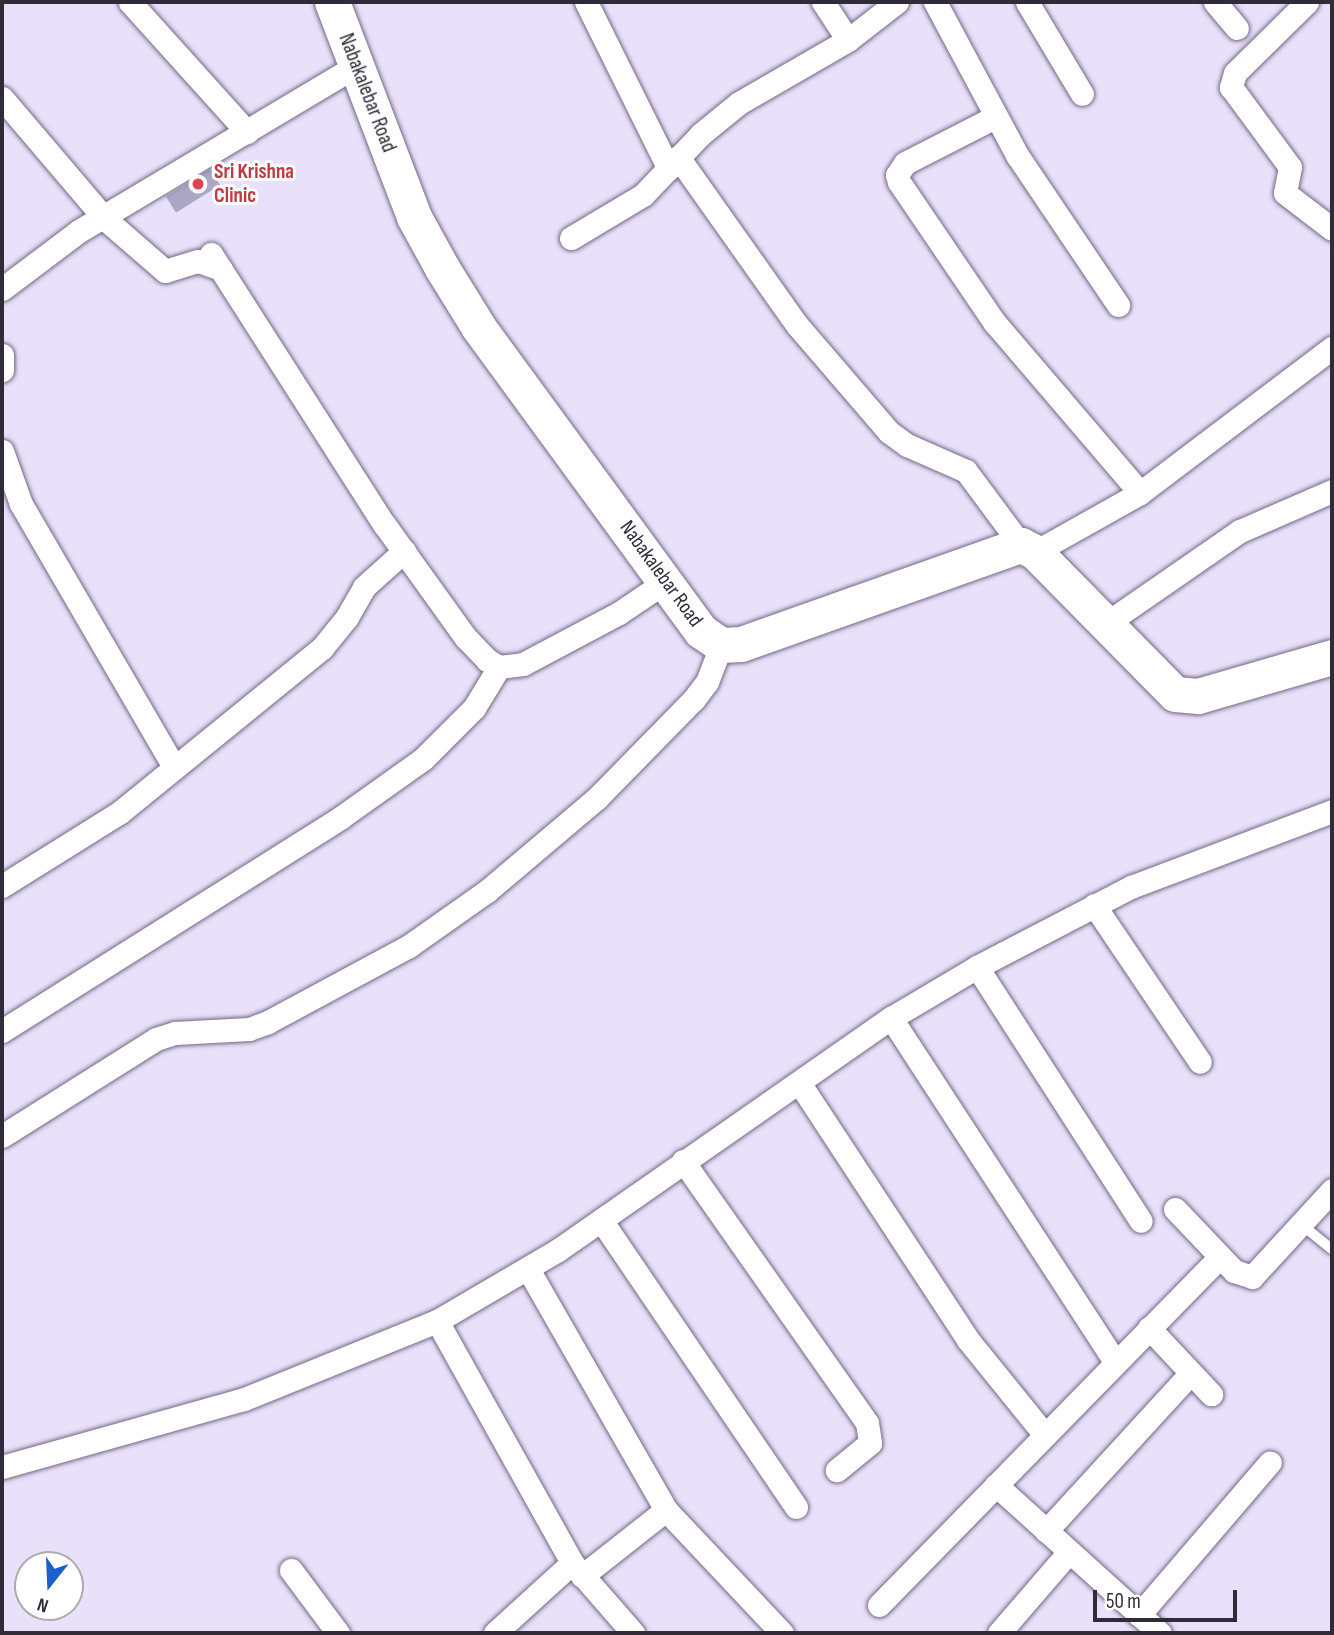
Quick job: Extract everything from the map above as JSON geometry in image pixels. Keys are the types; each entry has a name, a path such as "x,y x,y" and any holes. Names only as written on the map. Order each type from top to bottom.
{"main road":[{"name":"Nabakalebar Road","path":"332,2 414,217 442,268 479,328 701,631 721,645 741,644 1028,549"},
{"path":"1028,549 1161,685 1186,698 1332,657"}],"street":[{"path":"130,2 247,132"},
{"path":"586,2 674,163 789,316 889,432 907,445 966,471 1028,549 1140,493 1332,348"},
{"path":"823,2 848,40"},
{"path":"571,239 626,207 739,103 848,40 897,2"},
{"path":"935,2 995,117 1118,305"},
{"path":"1027,2 1082,94"},
{"path":"1215,2 1237,28"},
{"path":"1307,2 1235,72 1231,88 1290,167 1285,193 1332,229"},
{"path":"2,289 104,218 356,66"},
{"path":"2,98 104,218 165,271 198,261 216,262 404,551 466,638 499,667 523,664 619,613 665,582"},
{"path":"995,117 905,163 897,175 899,182 995,323 1140,493"},
{"path":"2,355 2,369"},
{"path":"2,451 21,504 174,767"},
{"path":"1104,625 1240,531 1332,491"},
{"path":"2,886 119,813 322,648 342,624 364,587 404,551"},
{"path":"2,1136 156,1039 175,1033 249,1029 268,1022 409,946 487,891 596,799 694,699 707,682 721,645"},
{"path":"2,1031 340,818 423,759 474,708 499,667"},
{"path":"2,1467 244,1399 437,1321 528,1269 683,1161 800,1084 891,1018 977,967 1094,905 1332,811"},
{"path":"1094,905 1200,1062"},
{"path":"977,967 1141,1221"},
{"path":"891,1018 1115,1361"},
{"path":"800,1084 968,1340 1045,1435"},
{"path":"683,1161 867,1423 870,1443 837,1470"},
{"path":"1175,1209 1220,1257 1242,1276 1252,1277 1332,1190"},
{"path":"601,1220 796,1507"},
{"path":"879,1605 1115,1361 1220,1257"},
{"path":"528,1269 666,1510 782,1633"},
{"path":"437,1321 577,1569 633,1633"},
{"path":"1149,1328 1211,1394"},
{"path":"1046,1531 1191,1374"},
{"path":"1139,1615 1270,1462"},
{"path":"996,1485 1160,1633"},
{"path":"498,1632 577,1569 666,1510"},
{"path":"999,1633 1069,1552"},
{"path":"291,1570 338,1633"}],"lane":[{"path":"1302,1225 1332,1249"}],"building":[{"path":"210,169 220,185 176,213 166,197"}],"place":[{"name":"Sri Krishna Clinic","path":"198,184"}]}
